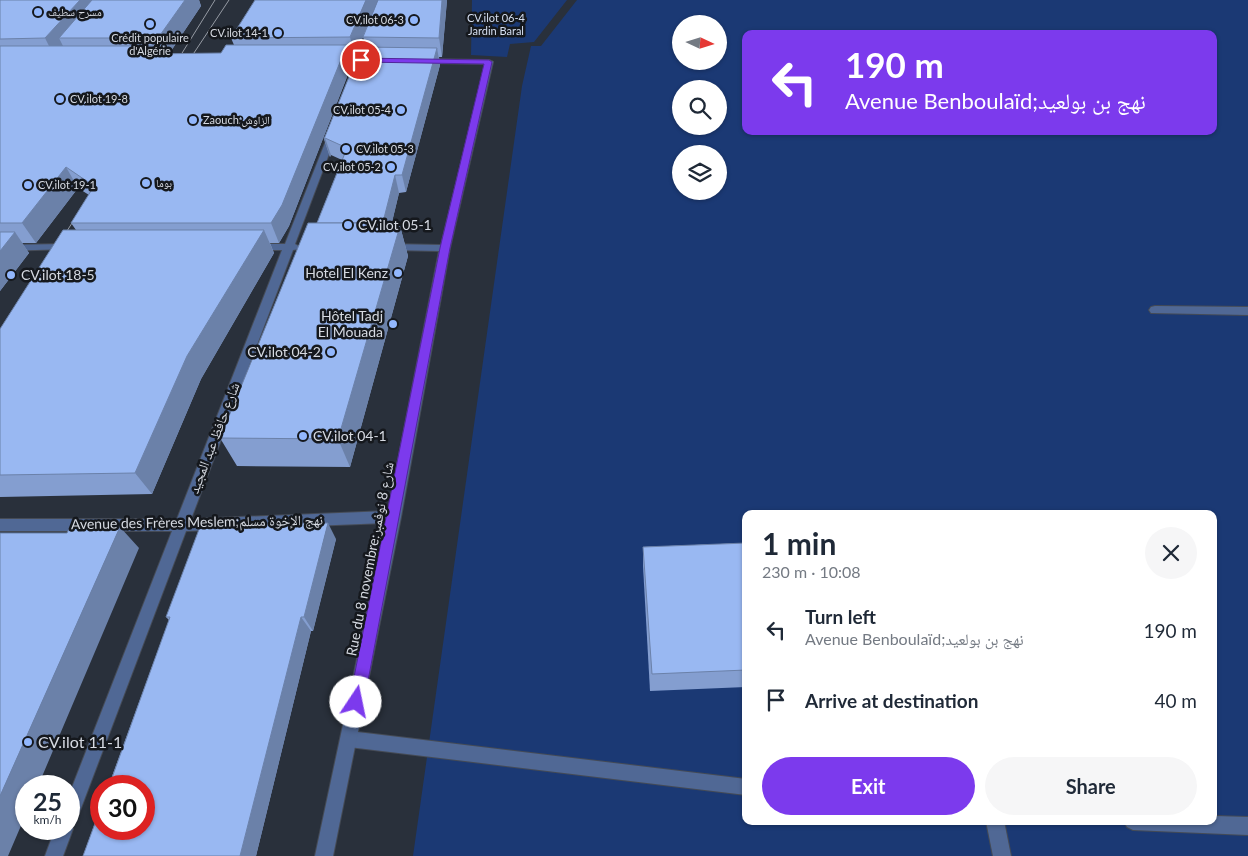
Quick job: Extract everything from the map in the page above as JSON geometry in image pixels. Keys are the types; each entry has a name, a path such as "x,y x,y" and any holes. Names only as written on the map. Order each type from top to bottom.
{"street":[{"name":"Rue du 8 novembre;شارع 8 نوفمبر","path":"324,856 394,517 445,248 489,62 410,61"},
{"name":"شارع حافظ عبد المجيد","path":"80,787 335,127"},
{"path":"0,248 78,247"},
{"path":"240,247 308,247"},
{"path":"376,247 445,248"},
{"path":"1155,310 1248,311"},
{"name":"Avenue des Frères Meslem;نهج الإخوة مسلم","path":"0,525 181,525 394,517"},
{"path":"349,739 742,787"},
{"path":"996,825 1002,856"},
{"path":"1217,825 1248,826"},
{"path":"54,856 60,840"}],"green space":[{"name":"CV.ilot 06-4 Jardin Baral","path":"472,0 567,0 534,42 510,44 507,57 471,55"},
{"path":"577,0 1248,0 1248,856 413,856 522,86 531,46 541,46"}],"building":[{"name":"مسرح سطيف","path":"0,0 80,0 45,38 0,39"},
{"path":"92,0 185,0 158,38 59,38"},
{"path":"255,0 366,0 350,37 231,38"},
{"name":"CV.ilot 06-3","path":"378,0 442,0 439,38 363,37"},
{"path":"226,45 347,45 282,205 271,223 71,223 94,186 66,167 22,223 0,223 0,46 153,46 147,54 221,53"},
{"path":"361,47 437,48 402,175 395,175 382,226 377,226 376,223 317,223 347,148 324,139"},
{"path":"308,223 376,223 375,226 400,226 338,439 220,438"},
{"path":"63,230 264,230 187,356 135,473 0,475 0,329"},
{"path":"0,232 15,232 0,251"},
{"path":"328,523 304,617 301,617 240,856 83,856 90,837 90,840 155,840 155,775 113,775 170,617 166,617 201,524"},
{"path":"70,527 120,527 0,796 0,533 67,533"},
{"path":"742,543 742,670 652,674 643,547"}],"tram line":[{"path":"174,66 215,0"},
{"path":"186,65 229,0"},
{"path":"60,242 79,212"}],"place":[{"name":"مسرح سطيف","path":"38,12"},
{"name":"CV.ilot 06-3","path":"414,20"},
{"name":"Crédit populaire d'Algérie","path":"150,24"},
{"name":"CV.ilot 14-1","path":"278,33"},
{"name":"CV.ilot 19-8","path":"60,99"},
{"name":"CV.ilot 05-4","path":"401,110"},
{"name":"Zaouch:الزاوش","path":"193,120"},
{"name":"CV.ilot 05-3","path":"346,149"},
{"name":"CV.ilot 05-2","path":"391,167"},
{"name":"بوما","path":"146,183"},
{"name":"CV.ilot 19-1","path":"28,185"},
{"name":"CV.ilot 05-1","path":"348,225"},
{"name":"Hotel El Kenz","path":"398,273"},
{"name":"CV.ilot 18-5","path":"11,275"},
{"name":"Hôtel Tadj El Mouada","path":"393,324"},
{"name":"CV.ilot 04-2","path":"331,352"},
{"name":"CV.ilot 04-1","path":"303,436"},
{"name":"CV.ilot 11-1","path":"28,742"}],"route":[{"path":"356,702 394,517 445,248 489,62 361,60"}]}
